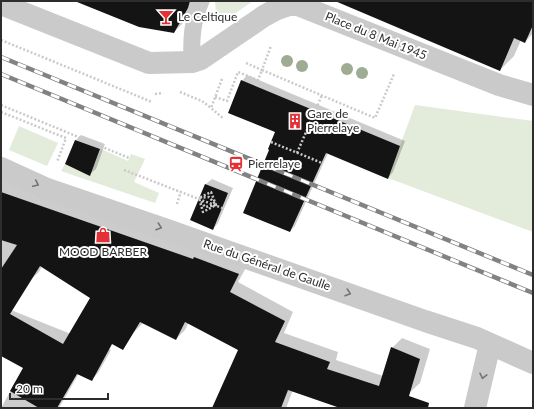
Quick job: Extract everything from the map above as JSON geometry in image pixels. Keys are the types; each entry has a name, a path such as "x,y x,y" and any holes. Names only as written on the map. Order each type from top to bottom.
{"street":[{"name":"Place du 8 Mai 1945","path":"1,4 149,63 192,62 201,59 246,28 278,9 289,5 298,5 499,86 533,95"},
{"name":"Rue du Général de Gaulle","path":"1,168 47,189 477,338 533,363"},
{"path":"475,408 490,344"}],"lane":[{"path":"192,62 192,29 201,1"}],"path":[{"path":"1,40 152,102"},
{"path":"215,97 226,101 238,72 258,80 262,70 376,118 395,71"},
{"path":"211,108 222,81"},
{"path":"174,92 181,92 202,101 224,119"},
{"path":"155,94 168,93"},
{"path":"297,153 322,95"},
{"path":"1,105 129,158"},
{"path":"1,112 66,138 55,168"},
{"path":"271,142 322,163"},
{"path":"124,170 222,208"},
{"path":"199,198 211,192 216,205"},
{"path":"199,198 209,197 216,205"},
{"path":"199,198 203,212 216,205"},
{"path":"199,198 205,207 216,205"}],"green space":[{"path":"215,1 253,1 220,24 216,13"},
{"path":"415,105 533,121 533,232 388,178"},
{"path":"19,126 58,143 47,166 9,150"},
{"path":"101,149 128,161 131,154 145,159 134,182 159,193 155,203 61,171 65,164 90,175"}],"building":[{"path":"77,1 190,1 188,8 174,33 139,27"},
{"path":"335,1 533,1 533,25 525,43 514,38 500,71"},
{"path":"241,80 400,146 388,179 326,153 290,232 243,213 275,132 228,113"},
{"path":"75,140 100,149 90,176 65,164"},
{"path":"205,184 228,193 213,230 190,220"},
{"path":"1,192 193,259 194,257 239,274 230,292 285,321 275,342 330,362 327,369 379,386 391,347 420,359 409,396 429,403 428,408 340,408 288,390 281,408 212,408 238,350 185,322 176,340 140,322 123,350 112,344 92,381 77,374 57,408 39,408 10,391 23,368 1,356 1,269 17,245 1,240","holes":["40,266 90,298 63,344 10,314"]}],"railway":[{"path":"1,57 533,275"},
{"path":"1,74 533,293"}],"place":[{"name":"Le Celtique","path":"166,17"},
{"name":"Gare de Pierrelaye","path":"295,121"},
{"name":"Pierrelaye","path":"236,164"},
{"name":"MOOD BARBER","path":"103,235"}]}
